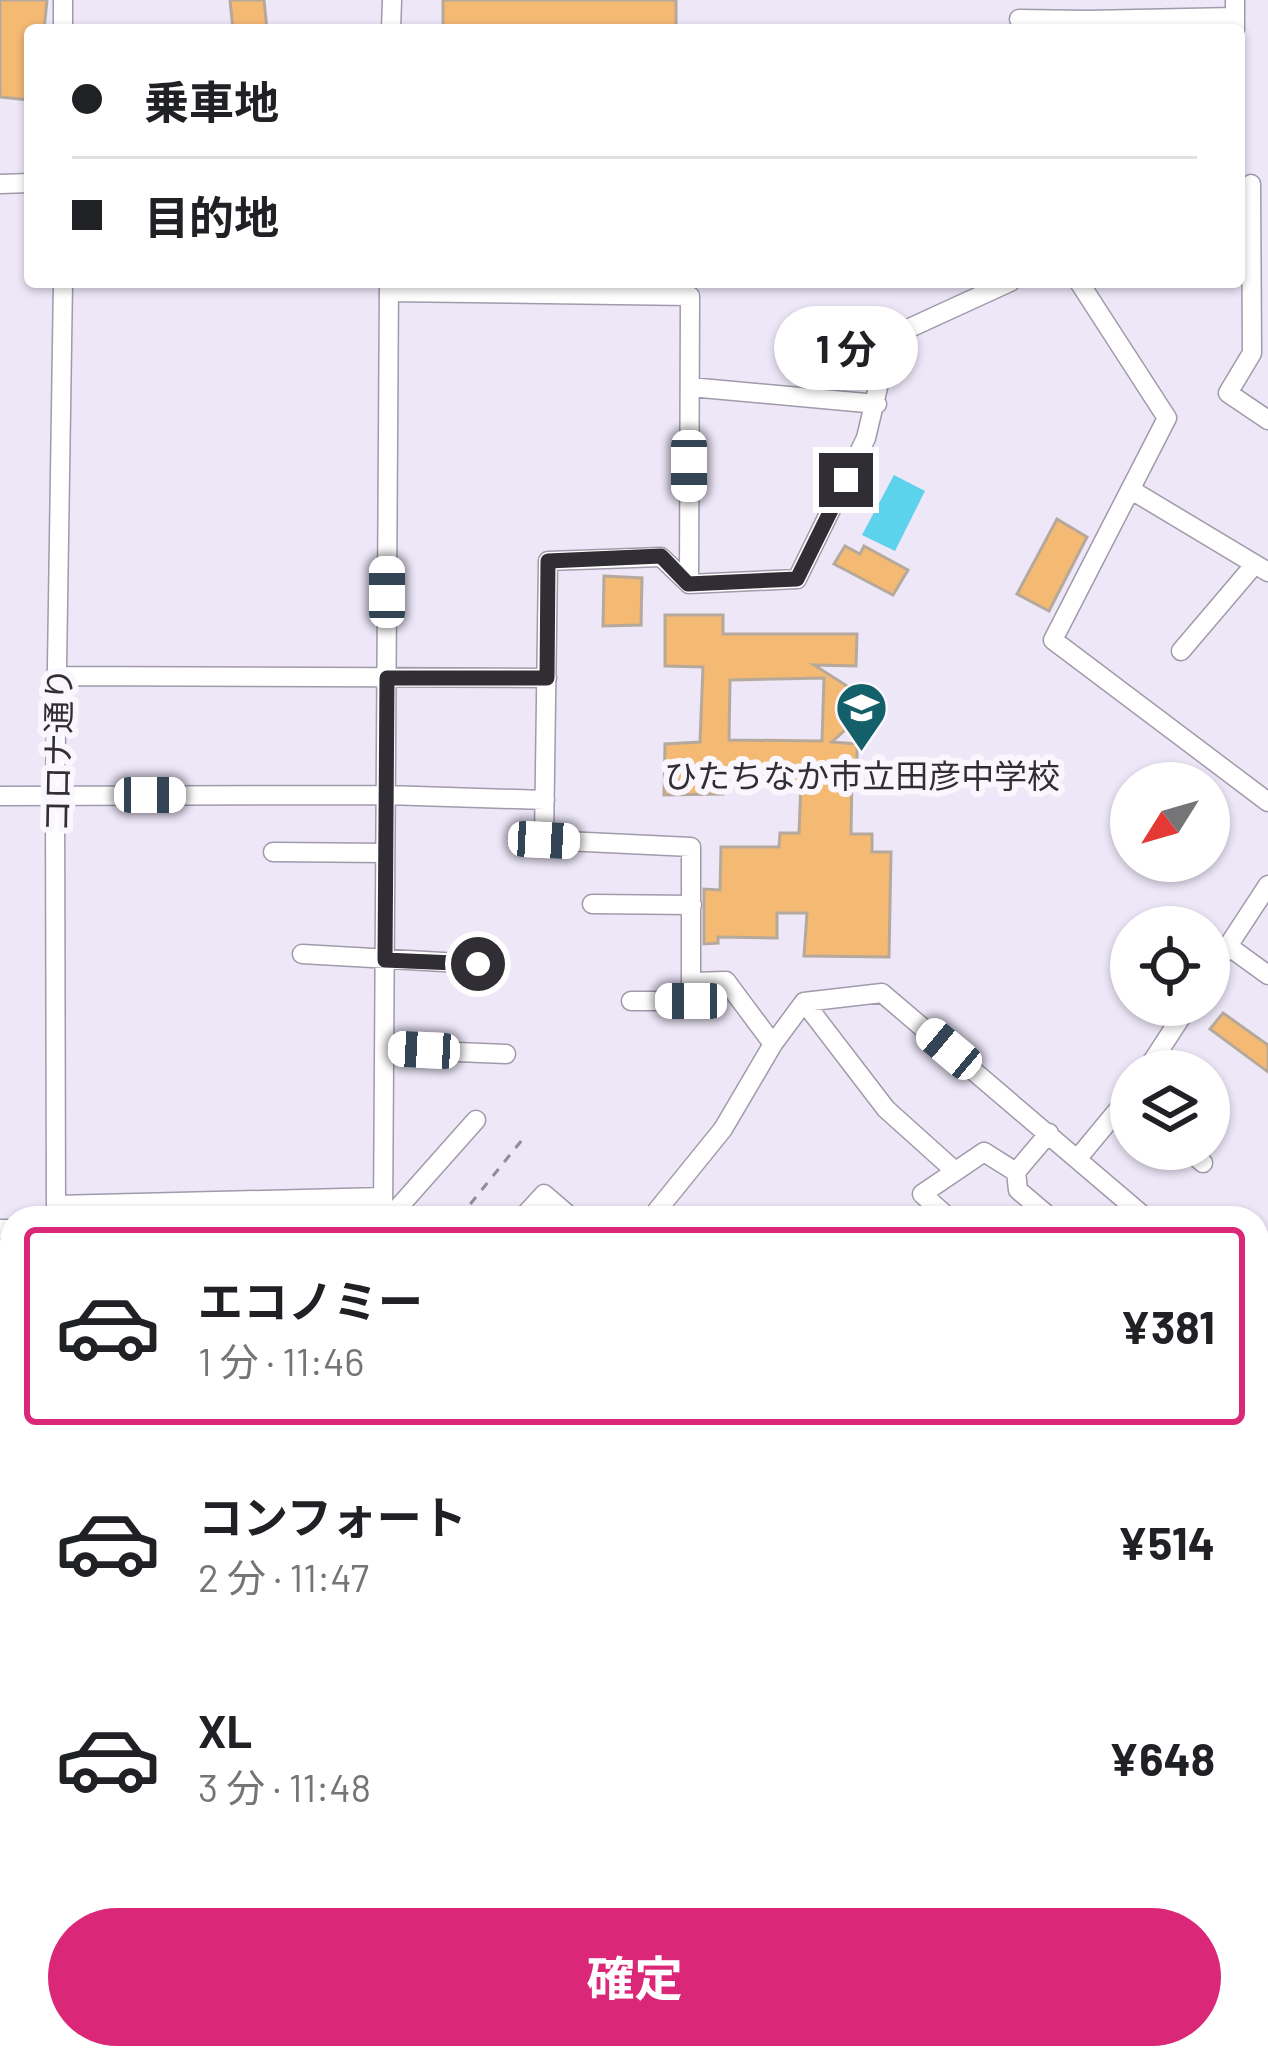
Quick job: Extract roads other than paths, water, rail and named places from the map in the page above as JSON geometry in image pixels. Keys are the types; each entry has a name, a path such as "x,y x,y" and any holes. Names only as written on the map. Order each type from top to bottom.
{"street":[{"path":"1019,16 1080,24"},
{"path":"1104,24 1235,16"},
{"path":"1253,184 1252,353 1228,393 1268,420"},
{"name":"コロナ通り","path":"56,1206 63,288"},
{"path":"384,1206 389,288"},
{"path":"422,288 690,296 688,584"},
{"path":"632,1001 691,1001 691,847 544,840 548,561 661,556 688,584 797,579 866,438 890,338 997,288"},
{"path":"1083,288 1167,418 1053,640 1268,802"},
{"path":"690,387 877,404"},
{"path":"1133,491 1261,568 1181,651"},
{"path":"58,676 547,678"},
{"path":"0,796 386,795 545,800"},
{"path":"273,853 385,853"},
{"path":"1230,943 1268,885"},
{"path":"592,904 692,905"},
{"path":"1230,947 1268,975"},
{"path":"302,954 478,964"},
{"path":"691,982 726,981 773,1044"},
{"path":"661,1206 723,1130 773,1044 804,1002 882,993 1132,1206"},
{"path":"804,1002 886,1109 955,1172"},
{"path":"384,1048 506,1054"},
{"path":"397,1206 476,1120"},
{"path":"1078,1158 1110,1120"},
{"path":"1037,1206 1018,1190 1016,1172 1048,1133"},
{"path":"936,1206 922,1194 984,1152 1016,1172"},
{"path":"534,1206 544,1194 558,1206"},
{"path":"187,1206 383,1197"}],"water":[{"path":"894,475 925,491 895,551 862,535"}],"place":[{"name":"ひたちなか市立田彦中学校","path":"862,754"}]}
